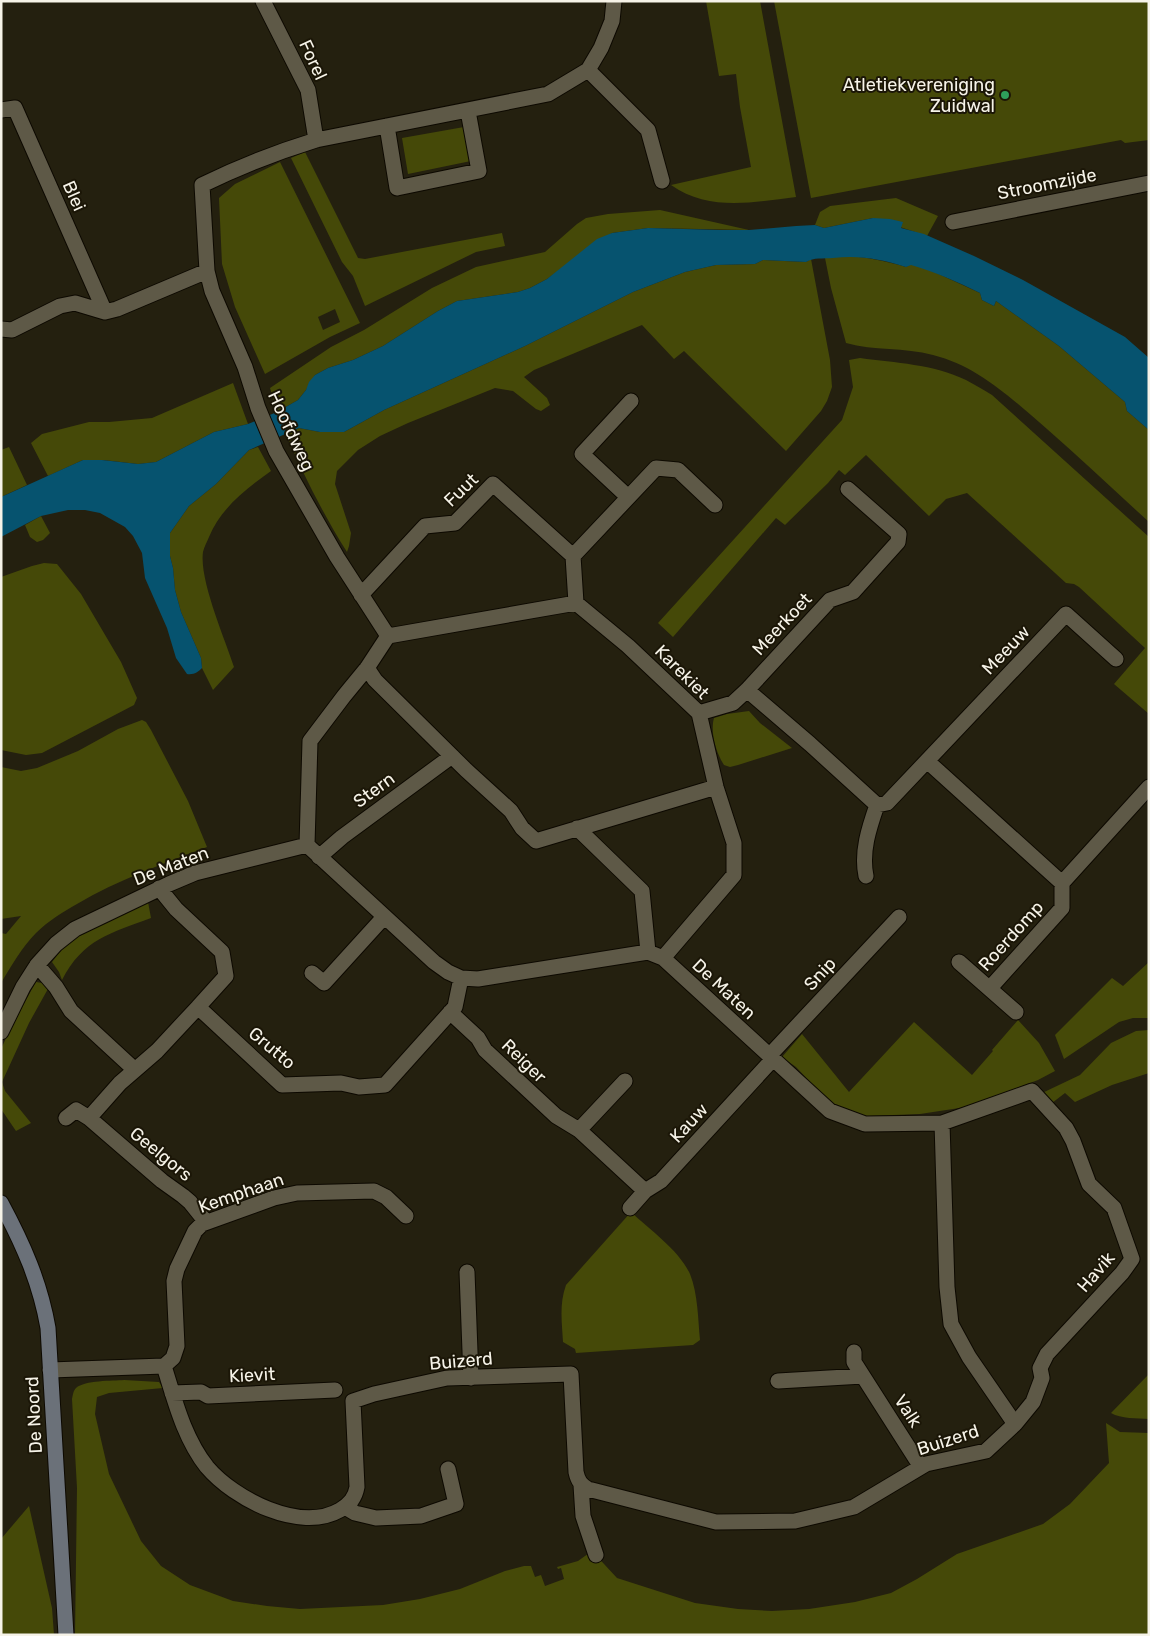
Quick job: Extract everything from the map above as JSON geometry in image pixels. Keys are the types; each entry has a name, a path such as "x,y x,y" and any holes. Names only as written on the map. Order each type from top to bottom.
{"street":[{"name":"Forel","path":"263,1 308,90 316,140"},
{"path":"614,1 612,21 588,70 648,130 662,181"},
{"name":"Hoofdweg","path":"388,636 337,557 276,451 258,408 245,367 212,291 207,271 202,185 280,151 316,140 548,94 588,70"},
{"name":"Blei","path":"1,110 15,108 105,312"},
{"path":"387,126 397,188 479,171 468,111"},
{"name":"Stroomzijde","path":"953,222 1149,183"},
{"path":"1,329 12,330 60,306 75,303 105,312 117,309 207,271"},
{"path":"628,497 582,454 631,401"},
{"path":"577,828 642,891 648,952 496,977 461,978 442,968 307,846 310,741 367,668 388,636 576,603 574,556 656,468 678,470 715,505"},
{"name":"Fuut","path":"361,595 425,526 455,523 493,484 574,556"},
{"name":"Meerkoet","path":"699,714 733,703 830,600 853,592 898,542 899,534 848,489"},
{"name":"Karekiet","path":"576,603 628,646 699,714 716,787 734,843 734,875 663,958"},
{"name":"Meeuw","path":"877,805 888,803 1066,614 1116,659"},
{"path":"367,668 375,680 511,811 522,828 536,841 716,787"},
{"path":"747,690 877,805 867,835 864,866 866,876"},
{"name":"Stern","path":"319,857 342,837 452,756"},
{"path":"927,761 1062,882 1149,787"},
{"name":"De Maten","path":"1,1032 23,987 37,965 56,944 75,929 159,888 195,873 307,846"},
{"name":"Roerdomp","path":"1016,1012 990,988 1062,908 1062,882"},
{"path":"66,1118 76,1110 89,1118 120,1083 157,1051 226,976 222,952 176,909 159,888"},
{"path":"312,973 324,983 384,917"},
{"name":"Snip","path":"771,1058 898,917"},
{"name":"De Maten","path":"648,952 663,958 830,1111 865,1124 942,1123 1032,1091"},
{"path":"959,962 990,988"},
{"path":"37,965 56,987 71,1011 135,1070"},
{"name":"Grutto","path":"198,1007 282,1085 341,1083 359,1087 385,1085 455,1007 461,978"},
{"name":"Reiger","path":"450,1012 478,1038 485,1050 556,1116 579,1130 645,1191"},
{"name":"Kauw","path":"630,1208 645,1191 661,1181 771,1058"},
{"path":"579,1130 625,1081"},
{"name":"Havik","path":"1014,1424 1034,1402 1042,1378 1040,1368 1047,1354 1122,1273 1132,1259 1114,1208 1089,1184 1073,1141 1066,1128 1032,1091"},
{"name":"Geelgors","path":"89,1118 162,1181 190,1202 206,1222"},
{"path":"942,1123 947,1287 951,1324 969,1357 1014,1424"},
{"name":"Kemphaan","path":"164,1366 173,1358 177,1346 174,1281 177,1269 195,1231 206,1222 282,1195 348,1191 379,1193 406,1216"},
{"name":"De Noord","path":"1,1202 34,1270 48,1328 66,1635"},
{"path":"467,1272 471,1378"},
{"name":"Valk","path":"854,1352 854,1362 921,1467"},
{"path":"50,1370 164,1366 189,1441 209,1469 226,1485 259,1505 293,1516 329,1516 345,1507 355,1513 376,1518 421,1516 456,1504 448,1468"},
{"name":"Buizerd","path":"345,1507 354,1498 356,1487 353,1402 374,1394 437,1380 571,1374 576,1472 577,1479 581,1485 583,1516 596,1555"},
{"path":"778,1381 864,1376"},
{"name":"Kievit","path":"172,1393 201,1392 208,1396 335,1390"},
{"name":"Buizerd","path":"581,1485 595,1491 716,1522 789,1522 854,1507 926,1464 986,1451 1014,1424"}],"shaded area":[{"path":"706,1 760,1 796,197 748,203 716,202 701,199 671,185 751,167 736,74 719,76"},
{"name":"Atletiekvereniging Zuidwal","path":"774,1 1149,1 1149,140 1125,143 1121,140 811,198"},
{"path":"464,127 471,161 408,174 402,138"},
{"path":"305,152 358,258 365,259 502,233 505,246 476,252 365,306 353,276 342,262 291,158"},
{"path":"280,162 360,323 330,337 265,374 235,307 222,264 219,198 235,184","holes":["335,309 340,322 323,330 318,317"]},
{"path":"896,198 938,216 927,236 873,218 824,228 815,225 820,212 830,206"},
{"path":"660,210 749,230 648,228 612,233 547,279 530,288 518,292 457,301 383,346 353,360 328,368 315,375 298,400 277,412 270,388 331,347 364,330 432,288 476,267 545,252 586,218 608,214"},
{"path":"861,257 906,267 911,264 930,270 980,293 982,300 994,306 996,301 1059,346 1125,402 1127,411 1149,430 1149,522 1047,429 980,375 949,360 933,355 846,343 825,258"},
{"path":"811,259 830,360 832,387 821,411 786,451 684,351 674,359 642,325 534,370 524,377 547,398 550,405 541,411 513,391 495,388 408,423 380,436 358,450 337,471 335,484 351,533 347,552 314,494 286,434 299,428 320,432 344,432 384,410 525,346 633,292 685,272 716,265 755,264 763,260 806,262"},
{"path":"860,358 927,367 966,380 992,395 1149,537 1149,714 1114,684 1145,648 1079,587 1066,583 967,493 946,499 929,516 866,455 845,475 839,470 785,525 776,518 673,637 658,623 842,420 853,387 849,360"},
{"path":"233,383 248,424 214,432 156,462 138,464 83,460 48,476 31,443 42,434 89,422 152,418"},
{"path":"9,447 27,485 1,497 1,450"},
{"path":"258,447 271,471 227,508 214,527 203,552 205,578 209,593 234,667 213,690 202,668 201,658 181,612 175,590 170,556 170,533 189,506 216,484 249,450"},
{"path":"41,516 50,533 43,540 37,542 30,537 25,525"},
{"path":"44,563 57,564 81,594 121,662 137,698 134,705 42,753 26,755 1,750 1,577"},
{"path":"749,711 760,723 792,748 730,767 724,765 718,755 714,742 714,718"},
{"path":"142,720 146,722 151,730 188,801 207,847 124,880 93,895 56,917 31,938 17,956 1,983 1,933 6,934 21,916 1,919 1,767 21,771 37,768 78,751 118,729"},
{"path":"148,902 151,918 99,939 79,955 62,980 52,962 65,945 91,927"},
{"path":"1149,962 1149,1018 1133,1018 1119,1022 1064,1059 1055,1035 1112,978 1123,986"},
{"path":"36,982 49,987 29,1023 2,1082 5,1091 31,1123 16,1131 1,1109 1,1049"},
{"path":"1018,1020 1039,1043 1055,1071 1038,1080 966,1107 920,1114 867,1116 853,1114 827,1100 796,1067 782,1057 802,1034 849,1092 914,1022 972,1075"},
{"path":"1149,1030 1149,1073 1112,1085 1075,1102 1065,1093 1052,1103 1040,1094 1080,1075 1111,1043 1136,1031"},
{"path":"631,1212 672,1249 690,1274 696,1298 700,1340 693,1345 576,1353 575,1349 563,1342 562,1306 566,1285"},
{"path":"1149,1374 1149,1419 1124,1417 1111,1413"},
{"path":"124,1380 159,1382 163,1388 109,1393 97,1397 95,1414 109,1474 141,1541 161,1566 190,1585 233,1601 300,1609 383,1605 420,1599 460,1589 505,1571 524,1566 531,1566 535,1577 541,1575 545,1586 564,1579 561,1568 558,1569 557,1567 578,1561 592,1551 617,1578 695,1603 738,1609 772,1611 809,1609 855,1602 891,1593 957,1554 1043,1524 1070,1504 1109,1463 1106,1423 1120,1432 1149,1433 1149,1635 75,1635 77,1488 72,1399 74,1390 80,1385 92,1382"},
{"path":"29,1506 52,1608 54,1635 1,1635 1,1539"}],"water":[{"path":"873,218 903,222 901,228 924,234 974,256 1023,280 1125,337 1149,358 1149,430 1127,411 1125,402 1059,346 996,301 994,306 982,300 980,293 955,281 911,265 906,267 870,258 819,258 806,262 763,260 755,264 716,265 685,272 633,292 525,346 384,410 344,432 320,432 299,428 249,450 216,484 189,506 170,533 170,556 175,590 181,612 201,658 202,668 194,674 187,674 176,658 167,628 145,578 142,553 133,536 125,527 100,513 85,510 68,510 41,516 1,537 1,497 83,460 138,464 156,462 214,432 248,424 277,412 298,400 315,375 328,368 353,360 383,346 457,301 518,292 530,288 547,279 597,239 612,233 648,228 749,230 815,225 824,228"}],"place":[{"name":"Atletiekvereniging Zuidwal","path":"1005,95"}]}
